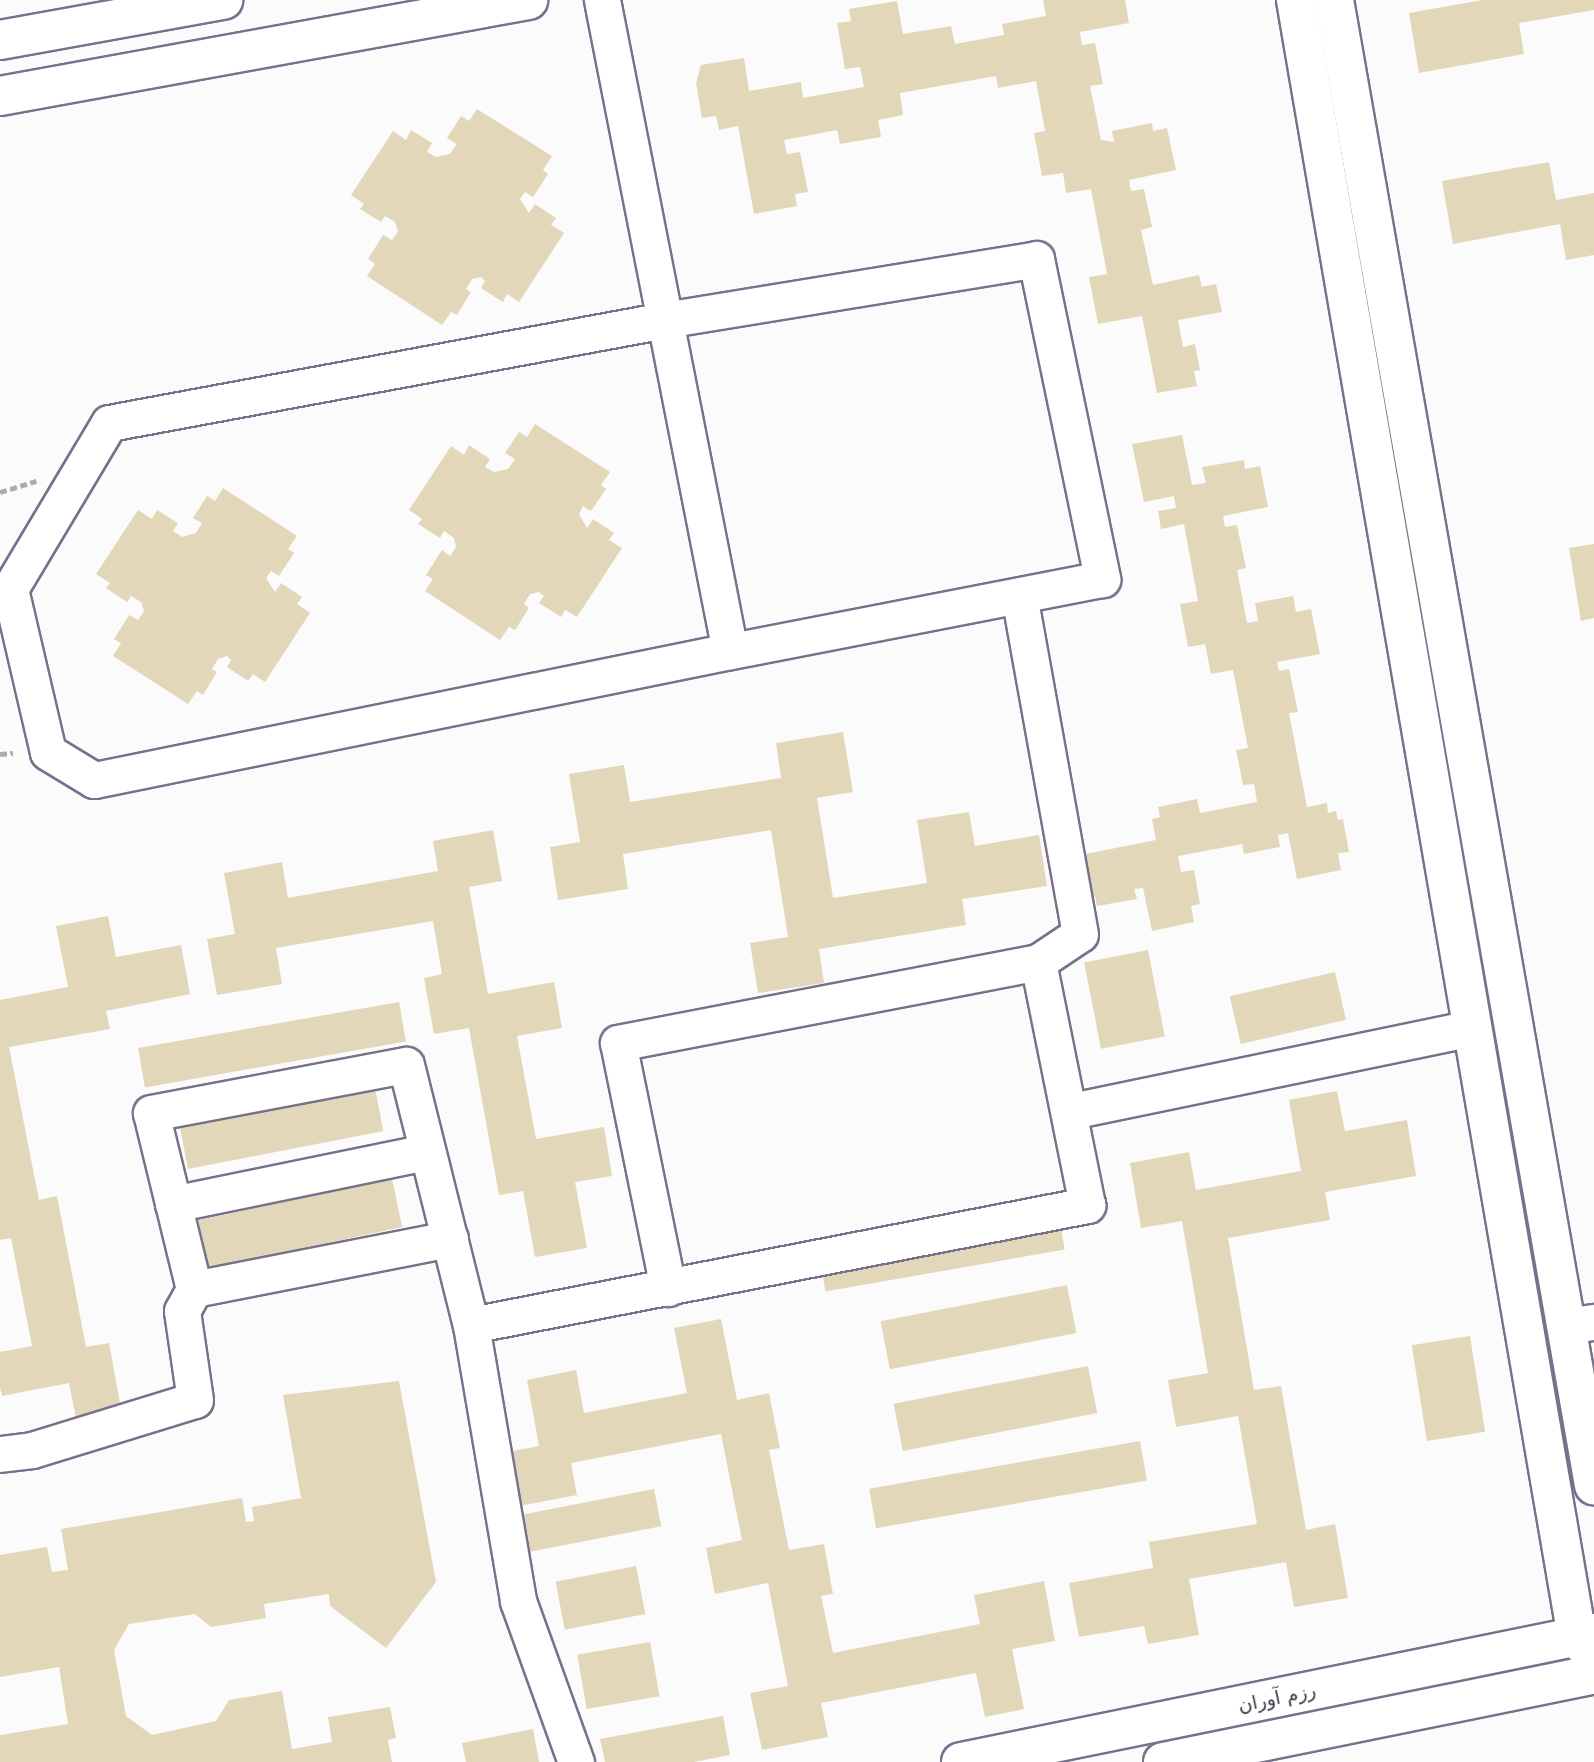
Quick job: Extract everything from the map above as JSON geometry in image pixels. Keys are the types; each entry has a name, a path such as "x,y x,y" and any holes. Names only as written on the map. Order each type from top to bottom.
{"street":[{"path":"0,40 223,0"},
{"path":"0,96 528,0"},
{"path":"601,0 730,651"},
{"path":"1296,0 1472,1028 1588,1642"},
{"path":"1334,0 1580,1324 1594,1485"},
{"path":"1036,259 1102,579 1019,595 94,780 48,752 10,589 109,423 665,320 1036,259"},
{"path":"668,1287 618,1043 1038,962 1080,934 1019,595"},
{"path":"471,1325 1087,1205 1071,1111 1038,962"},
{"path":"1071,1111 1472,1028"},
{"path":"0,1454 32,1450 195,1400 181,1311 194,1289 150,1113 405,1065 471,1325 518,1601 576,1762"},
{"path":"173,1204 427,1152"},
{"path":"194,1289 450,1239"},
{"name":"رزم آوران","path":"961,1762 1588,1642"},
{"name":"رزم آوران","path":"1163,1762 1594,1674"}],"building":[{"path":"1043,0 1125,0 1129,23 1080,32 1082,45 1095,43 1103,84 1090,86 1101,140 1114,142 1112,131 1152,123 1153,131 1167,128 1176,170 1129,180 1131,191 1144,189 1152,227 1141,230 1153,285 1199,275 1202,287 1216,284 1222,312 1178,320 1183,347 1195,344 1200,370 1194,371 1197,386 1157,393 1142,316 1098,324 1089,277 1107,274 1091,189 1066,193 1063,173 1042,176 1034,133 1045,131 1036,81 998,88 996,76 900,93 903,115 878,120 881,137 840,144 837,130 784,140 787,154 800,152 808,192 795,194 797,206 754,214 738,126 719,130 716,116 702,118 696,83 701,65 744,58 749,91 801,82 803,98 864,87 860,67 845,69 837,23 851,21 849,9 897,1 903,34 951,26 955,44 1004,35 1002,24 1046,16"},
{"path":"1482,0 1594,0 1594,10 1519,23 1524,54 1419,73 1409,13"},
{"path":"477,109 552,156 543,170 548,174 533,197 525,192 520,199 529,213 535,204 556,218 551,225 564,233 519,302 507,294 503,302 481,288 485,281 481,277 472,279 466,289 471,292 457,315 451,312 442,325 367,276 375,264 368,259 383,235 392,240 398,232 395,222 385,216 381,222 360,209 364,204 351,195 393,131 406,140 411,130 432,143 427,152 436,157 450,154 457,144 447,138 461,116 469,121"},
{"path":"1549,162 1556,200 1594,193 1594,255 1566,260 1560,224 1453,244 1442,181"},
{"path":"535,424 610,472 601,485 606,489 591,511 583,506 579,514 587,528 593,519 614,533 609,540 622,548 577,617 565,610 561,617 539,603 544,596 539,592 530,594 524,604 529,608 515,630 509,627 500,640 425,591 433,579 426,575 442,550 450,556 456,547 454,538 444,531 440,538 418,524 422,519 409,510 451,446 464,455 469,445 490,459 485,467 494,472 508,469 515,459 505,453 519,432 527,437"},
{"path":"1182,435 1192,485 1206,483 1202,467 1244,460 1245,469 1260,466 1268,507 1223,516 1225,527 1237,525 1246,568 1237,570 1247,623 1258,621 1255,603 1293,596 1296,612 1311,609 1320,654 1277,662 1279,671 1289,669 1298,712 1289,713 1307,807 1327,803 1328,813 1336,811 1338,820 1343,819 1349,852 1338,853 1341,870 1297,879 1288,833 1278,835 1280,847 1244,854 1242,844 1178,856 1181,872 1194,870 1200,904 1191,906 1194,922 1152,931 1143,888 1134,889 1137,899 1097,906 1095,896 1078,899 1070,857 1156,840 1152,819 1160,817 1158,807 1197,799 1200,813 1257,802 1254,784 1243,785 1236,750 1248,748 1233,670 1211,674 1205,644 1188,647 1180,604 1198,601 1184,524 1161,529 1158,511 1176,508 1174,496 1144,502 1132,444"},
{"path":"223,488 297,536 288,549 294,553 279,576 271,571 266,578 275,592 281,583 302,597 297,604 310,613 265,682 253,674 248,681 227,667 231,660 227,656 218,659 212,669 217,672 203,695 197,691 188,704 113,656 121,643 114,639 129,615 138,620 144,611 141,602 131,596 127,602 106,588 110,583 96,574 138,510 152,519 157,510 178,523 173,531 182,537 196,533 202,523 193,518 207,496 215,501"},
{"path":"1594,544 1594,618 1581,621 1569,548"},
{"path":"843,732 853,792 817,798 833,898 927,883 917,820 969,812 975,846 1039,835 1047,886 962,899 966,925 819,949 824,983 758,993 750,943 788,937 771,830 623,854 628,889 558,900 550,847 580,842 569,774 624,765 630,802 781,778 776,743"},
{"path":"493,830 502,881 469,887 488,994 554,982 562,1028 517,1036 536,1139 604,1127 612,1176 575,1182 587,1248 535,1257 523,1191 499,1195 469,1028 434,1034 424,978 442,974 433,921 276,948 282,984 217,995 207,939 235,934 224,873 282,862 288,898 438,871 433,841"},
{"path":"108,916 116,957 181,945 190,994 106,1011 110,1029 9,1047 39,1200 57,1196 86,1347 109,1343 121,1409 76,1418 69,1383 2,1396 0,1387 0,1352 32,1346 11,1238 0,1240 0,1000 68,987 56,926"},
{"path":"1148,950 1165,1036 1101,1049 1084,962"},
{"path":"1335,972 1346,1020 1241,1044 1230,996"},
{"path":"399,1002 406,1041 145,1087 138,1048"},
{"path":"374,1083 383,1131 188,1169 179,1121"},
{"path":"1337,1091 1345,1131 1407,1120 1416,1176 1325,1192 1330,1220 1228,1238 1254,1390 1281,1386 1306,1530 1335,1524 1348,1598 1294,1607 1286,1562 1189,1579 1199,1635 1148,1644 1144,1626 1079,1637 1069,1583 1153,1568 1149,1542 1257,1524 1238,1416 1176,1427 1168,1380 1208,1373 1182,1221 1141,1228 1130,1163 1189,1152 1196,1190 1301,1171 1289,1100"},
{"path":"392,1179 402,1227 209,1268 198,1220"},
{"path":"1058,1211 1065,1249 825,1292 819,1253"},
{"path":"1067,1285 1076,1333 890,1369 880,1321"},
{"path":"721,1319 737,1400 769,1393 780,1448 769,1450 789,1550 824,1544 833,1594 821,1596 833,1653 980,1624 974,1595 1044,1581 1055,1641 1012,1649 1024,1709 985,1717 976,1673 821,1703 828,1737 762,1750 750,1693 788,1686 768,1583 715,1594 706,1548 742,1540 721,1434 571,1463 577,1495 514,1507 503,1453 539,1446 527,1380 576,1370 584,1413 687,1393 674,1328"},
{"path":"1470,1336 1485,1432 1427,1441 1412,1345"},
{"path":"1088,1366 1097,1413 903,1451 894,1404"},
{"path":"399,1381 436,1582 386,1648 330,1606 329,1594 264,1604 266,1618 211,1627 195,1614 129,1624 114,1650 126,1716 152,1735 216,1721 229,1700 282,1691 292,1749 332,1742 328,1717 390,1707 396,1738 388,1740 392,1762 0,1762 0,1735 68,1724 59,1667 0,1677 0,1555 47,1547 52,1572 68,1570 61,1529 242,1498 246,1522 254,1521 252,1507 301,1498 283,1395"},
{"path":"1140,1441 1147,1480 876,1528 869,1489"},
{"path":"654,1489 661,1526 520,1554 513,1516"},
{"path":"636,1566 645,1614 565,1630 556,1582"},
{"path":"650,1642 660,1696 587,1709 577,1655"},
{"path":"723,1716 730,1755 694,1762 605,1762 600,1739"},
{"path":"533,1729 539,1762 466,1762 462,1743"}]}
